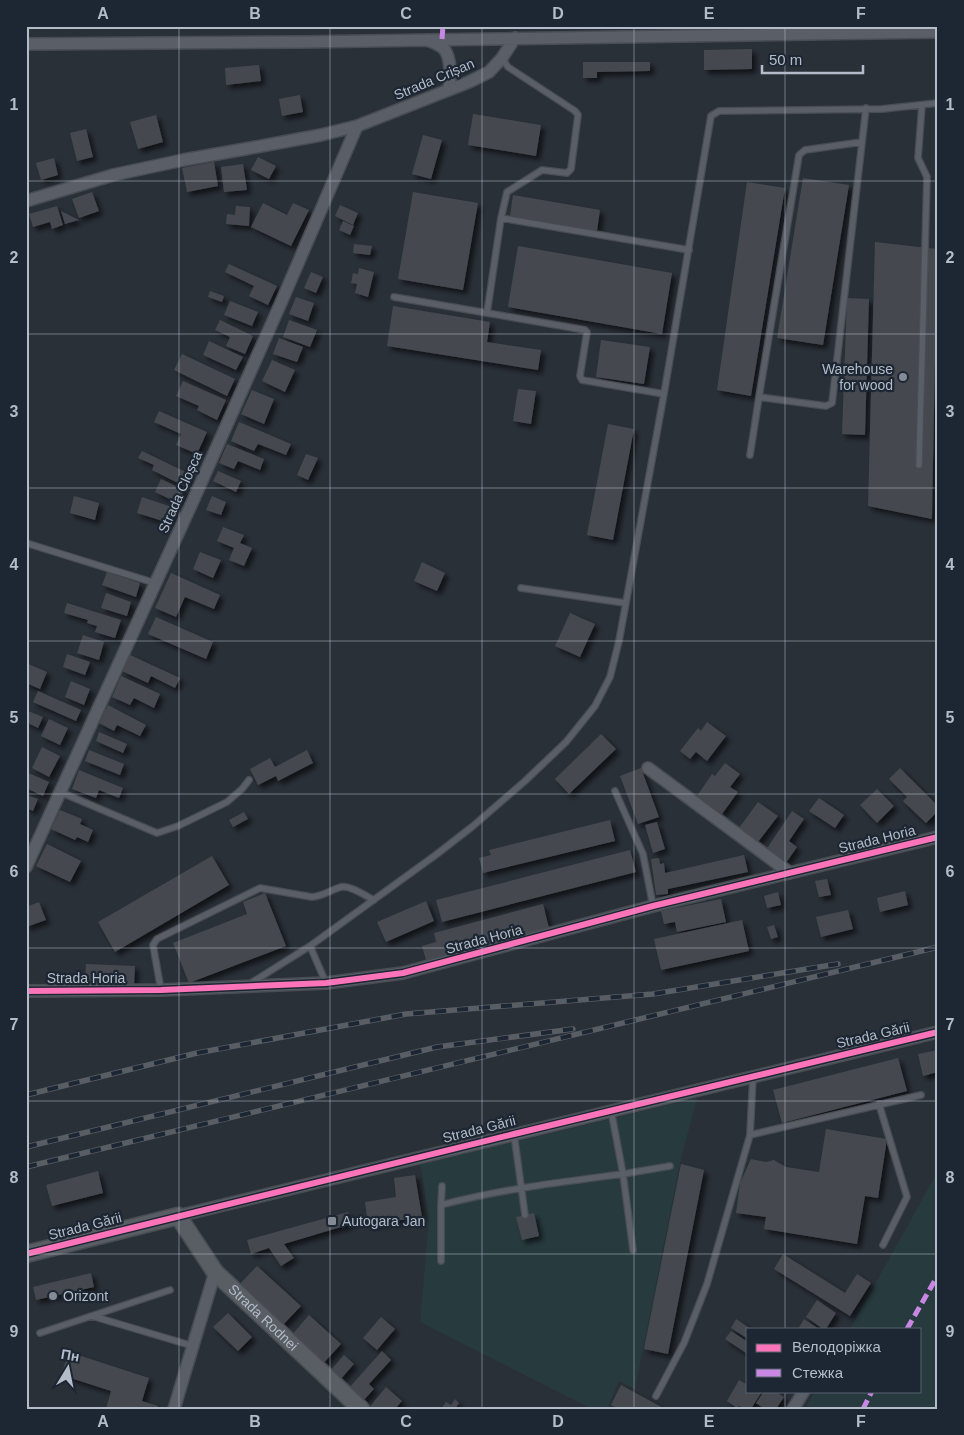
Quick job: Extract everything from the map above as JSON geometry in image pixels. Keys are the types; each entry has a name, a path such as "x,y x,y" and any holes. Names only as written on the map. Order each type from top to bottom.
{"street":[{"path":"26,44 938,32"},
{"name":"Strada Crișan","path":"26,201 113,175 356,126 469,82 489,72 502,58 515,38"},
{"path":"426,39 444,50 451,76 449,90"},
{"name":"Strada Cloșca","path":"26,867 276,314 356,126"},
{"path":"648,768 790,873"},
{"name":"Strada Horia","path":"26,991 245,987 326,983 404,973 653,906 938,837"},
{"name":"Strada Gării","path":"26,1254 611,1110 938,1032"},
{"name":"Strada Rodnei","path":"178,1216 216,1272 361,1409"},
{"path":"174,1409 216,1272"},
{"path":"793,1409 803,1392"}],"lane":[{"path":"487,313 501,218 507,192 542,170 567,173 571,169 578,115 508,67 502,58"},
{"path":"245,987 310,946 473,826 566,742 595,706 610,677 619,642 664,394 711,116 719,111 882,109 938,103"},
{"path":"919,465 927,177 918,158 922,104"},
{"path":"759,397 826,406 832,403 866,108"},
{"path":"750,455 799,155 806,150 862,142"},
{"path":"501,218 689,250"},
{"path":"394,297 585,330 587,332 580,376 582,380 664,394"},
{"path":"26,543 155,583"},
{"path":"521,588 625,602"},
{"path":"60,792 157,833 178,826 227,802 249,780"},
{"path":"615,791 643,854 653,906"},
{"path":"161,990 153,945 157,939 260,888 312,898 320,897 342,887 348,887 374,900"},
{"path":"310,946 326,983"},
{"path":"656,1396 684,1343 707,1284 750,1135 753,1076"},
{"path":"750,1135 921,1095"},
{"path":"879,1104 907,1197 883,1245"},
{"path":"611,1110 623,1174 633,1250"},
{"path":"514,1134 525,1215"},
{"path":"441,1205 521,1187 670,1166"},
{"path":"441,1261 442,1186"},
{"path":"40,1333 170,1290"},
{"path":"92,1316 193,1346"}],"green space":[{"path":"697,1098 680,1163 635,1389 619,1381 607,1409 592,1409 420,1322 429,1219 420,1162 515,1142"},
{"path":"938,1171 938,1409 805,1409 814,1392 922,1392 922,1328 851,1328"}],"building":[{"path":"752,49 752,69 704,70 704,50"},
{"path":"583,62 650,62 650,71 597,72 597,78 583,78"},
{"path":"259,65 261,81 226,85 225,68"},
{"path":"300,95 303,112 282,116 279,99"},
{"path":"473,114 541,125 536,156 468,145"},
{"path":"156,115 163,142 138,149 130,122"},
{"path":"86,129 93,157 77,161 70,133"},
{"path":"423,135 442,140 431,179 412,174"},
{"path":"258,157 276,166 269,179 251,170"},
{"path":"54,158 58,175 41,180 36,163"},
{"path":"214,162 218,186 187,192 182,168"},
{"path":"243,164 247,190 224,192 221,167"},
{"path":"803,178 849,185 823,345 777,338"},
{"path":"747,182 785,188 751,396 717,390"},
{"path":"92,192 99,211 79,218 72,199"},
{"path":"413,192 478,203 463,290 398,279"},
{"path":"513,195 600,210 597,231 510,216"},
{"path":"263,203 287,215 293,203 309,210 291,246 251,227"},
{"path":"340,205 358,213 353,225 335,216"},
{"path":"57,206 63,225 52,229 50,222 33,227 29,214"},
{"path":"236,206 250,207 249,226 226,224 227,214 235,215"},
{"path":"61,211 79,220 65,224"},
{"path":"343,221 354,226 350,235 339,230"},
{"name":"Warehouse for wood","path":"875,242 937,249 932,519 868,506"},
{"path":"354,244 372,246 370,255 353,253"},
{"path":"518,246 672,273 662,334 508,307"},
{"path":"229,264 277,286 268,305 249,296 254,286 225,272"},
{"path":"359,268 374,272 368,297 355,293 357,284 351,283 353,273 358,274"},
{"path":"311,272 323,277 316,293 304,288"},
{"path":"210,291 224,296 222,302 208,297"},
{"path":"296,297 314,303 308,321 289,314"},
{"path":"847,298 869,299 865,435 842,434"},
{"path":"230,301 258,312 252,326 224,315"},
{"path":"393,306 490,322 487,342 541,350 538,370 387,346"},
{"path":"220,320 253,336 245,354 226,346 230,337 215,330"},
{"path":"289,320 317,330 310,347 283,337"},
{"path":"279,338 303,347 297,362 273,354"},
{"path":"601,340 650,347 644,384 596,377"},
{"path":"209,341 243,357 236,370 203,355"},
{"path":"182,354 235,379 227,396 174,370"},
{"path":"272,360 295,370 285,392 262,381"},
{"path":"183,381 226,400 217,420 197,410 199,406 176,396"},
{"path":"518,389 536,391 531,424 513,421"},
{"path":"252,390 274,399 264,424 241,414"},
{"path":"159,411 207,432 197,454 176,445 181,434 154,422"},
{"path":"239,422 291,444 286,455 258,444 254,451 231,441"},
{"path":"608,424 634,429 613,540 587,535"},
{"path":"227,444 264,459 260,470 238,461 234,469 219,463"},
{"path":"142,451 190,474 184,486 152,470 154,465 138,458"},
{"path":"306,454 318,458 308,480 297,475"},
{"path":"218,471 241,481 236,492 213,481"},
{"path":"161,479 184,490 178,503 155,492"},
{"path":"74,496 99,503 95,520 70,513"},
{"path":"212,496 226,502 221,515 206,510"},
{"path":"142,497 175,508 169,523 137,513"},
{"path":"223,527 244,535 240,543 252,548 244,566 229,560 234,548 217,541"},
{"path":"200,552 221,560 213,578 193,569"},
{"path":"422,562 445,573 437,591 414,581"},
{"path":"107,572 140,583 136,597 102,585"},
{"path":"171,573 220,595 214,609 185,597 176,617 155,608"},
{"path":"106,593 131,602 127,616 101,608"},
{"path":"67,603 121,620 115,638 95,632 97,626 87,623 88,620 64,613"},
{"path":"570,613 595,624 580,657 555,646"},
{"path":"156,617 213,642 206,659 148,634"},
{"path":"83,635 104,642 99,660 77,653"},
{"path":"67,654 90,662 85,675 63,667"},
{"path":"130,655 180,678 175,688 151,676 148,683 122,671"},
{"path":"26,663 47,672 40,689 26,683"},
{"path":"121,676 160,694 154,708 134,698 130,705 112,697"},
{"path":"71,681 90,689 84,705 65,697"},
{"path":"38,691 81,710 76,721 33,702"},
{"path":"108,705 146,725 140,736 117,725 114,731 99,723"},
{"path":"28,711 43,717 38,728 26,722"},
{"path":"49,719 68,728 60,745 41,736"},
{"path":"707,722 726,736 707,761 696,752 690,759 680,751 698,728 701,731"},
{"path":"99,732 127,744 123,753 96,741"},
{"path":"601,734 616,749 569,794 555,779"},
{"path":"42,747 60,756 49,777 32,768"},
{"path":"89,750 124,764 120,775 85,761"},
{"path":"307,750 313,763 278,781 276,776 258,785 250,769 270,758 275,767"},
{"path":"725,763 740,774 730,787 738,792 722,814 697,796 712,774 715,776"},
{"path":"641,768 659,817 638,824 620,776"},
{"path":"900,768 938,806 938,811 926,823 903,801 907,797 889,779"},
{"path":"79,770 123,788 119,798 99,790 96,798 72,789"},
{"path":"26,772 49,782 43,796 26,788"},
{"path":"877,789 894,806 877,823 860,805"},
{"path":"26,795 38,799 33,811 26,808"},
{"path":"819,798 844,815 835,828 809,811"},
{"path":"758,802 778,816 758,842 739,828"},
{"path":"60,810 82,819 80,824 93,830 88,842 77,837 75,840 51,829"},
{"path":"792,811 804,819 789,841 797,847 786,863 766,850"},
{"path":"244,812 248,819 233,827 229,820"},
{"path":"610,820 615,841 483,873 479,858 491,855 489,850"},
{"path":"657,822 665,849 653,853 645,825"},
{"path":"47,844 81,861 70,882 36,866"},
{"path":"630,850 636,872 442,922 436,900"},
{"path":"744,855 748,872 668,889 668,894 656,895 651,859 659,858 660,864 664,863 665,873"},
{"path":"212,856 229,885 115,952 98,922"},
{"path":"827,879 831,895 819,897 815,881"},
{"path":"905,891 908,905 880,912 877,898"},
{"path":"778,892 781,905 767,908 764,896"},
{"path":"265,893 286,946 189,983 173,943 247,914 243,902"},
{"path":"721,899 726,922 677,932 675,922 664,924 661,911"},
{"path":"426,901 434,921 386,942 377,922"},
{"path":"39,902 46,920 26,927 26,907"},
{"path":"543,904 549,928 426,960 422,946 436,942 434,933"},
{"path":"848,910 853,929 821,937 816,917"},
{"path":"742,920 749,951 661,970 654,939"},
{"path":"774,925 778,937 771,939 767,927"},
{"path":"86,964 135,966 134,986 85,984"},
{"path":"938,1050 938,1072 923,1076 918,1054"},
{"path":"898,1058 907,1091 782,1123 773,1090"},
{"path":"826,1129 887,1139 878,1198 865,1196 857,1244 764,1229 766,1217 736,1213 740,1183 751,1159 766,1162 774,1160 786,1167 819,1172"},
{"path":"681,1164 704,1170 668,1354 644,1349"},
{"path":"98,1171 103,1193 52,1206 46,1185"},
{"path":"415,1175 422,1217 368,1225 365,1202 396,1197 394,1178"},
{"path":"348,1212 351,1224 284,1244 294,1258 281,1266 269,1248 251,1254 247,1240"},
{"path":"534,1213 539,1236 522,1240 516,1217"},
{"path":"783,1254 845,1293 857,1274 871,1283 850,1316 774,1269"},
{"path":"257,1266 301,1306 281,1327 237,1287"},
{"path":"91,1273 94,1287 36,1300 33,1287"},
{"path":"817,1300 836,1313 827,1328 822,1328 806,1317"},
{"path":"228,1313 252,1337 238,1351 213,1327"},
{"path":"309,1315 341,1344 322,1365 290,1337"},
{"path":"381,1317 395,1329 377,1350 363,1338"},
{"path":"736,1319 750,1328 746,1328 746,1338 731,1328"},
{"path":"804,1319 818,1328 799,1328"},
{"path":"731,1331 746,1341 746,1353 725,1339"},
{"path":"382,1351 391,1360 369,1384 374,1389 362,1402 348,1389"},
{"path":"69,1352 149,1378 142,1401 158,1406 157,1409 106,1409 111,1391 61,1375"},
{"path":"344,1355 354,1364 340,1380 330,1371"},
{"path":"739,1380 746,1384 746,1392 761,1393 751,1409 739,1406 737,1408 727,1401"},
{"path":"621,1385 665,1409 619,1409 611,1405"},
{"path":"386,1387 402,1401 395,1409 368,1409"},
{"path":"762,1392 776,1392 784,1397 776,1409 765,1409 756,1403 763,1393"},
{"path":"455,1399 459,1403 455,1409 441,1409 446,1402 451,1405"}],"railway":[{"path":"26,1167 938,947"},
{"path":"26,1095 197,1053 406,1014 653,994 838,964"},
{"path":"26,1147 437,1047 573,1029"}],"marked path":[{"path":"442,39 443,26"},
{"path":"908,1328 938,1275"},
{"path":"863,1409 872,1392"}],"cycle path":[{"path":"26,991 161,990 326,983 403,973 653,906 938,837"},
{"path":"26,1254 938,1032"}],"place":[{"name":"Warehouse for wood","path":"903,377"},
{"name":"Autogara Jan","path":"332,1221"},
{"name":"Orizont","path":"53,1296"}]}
